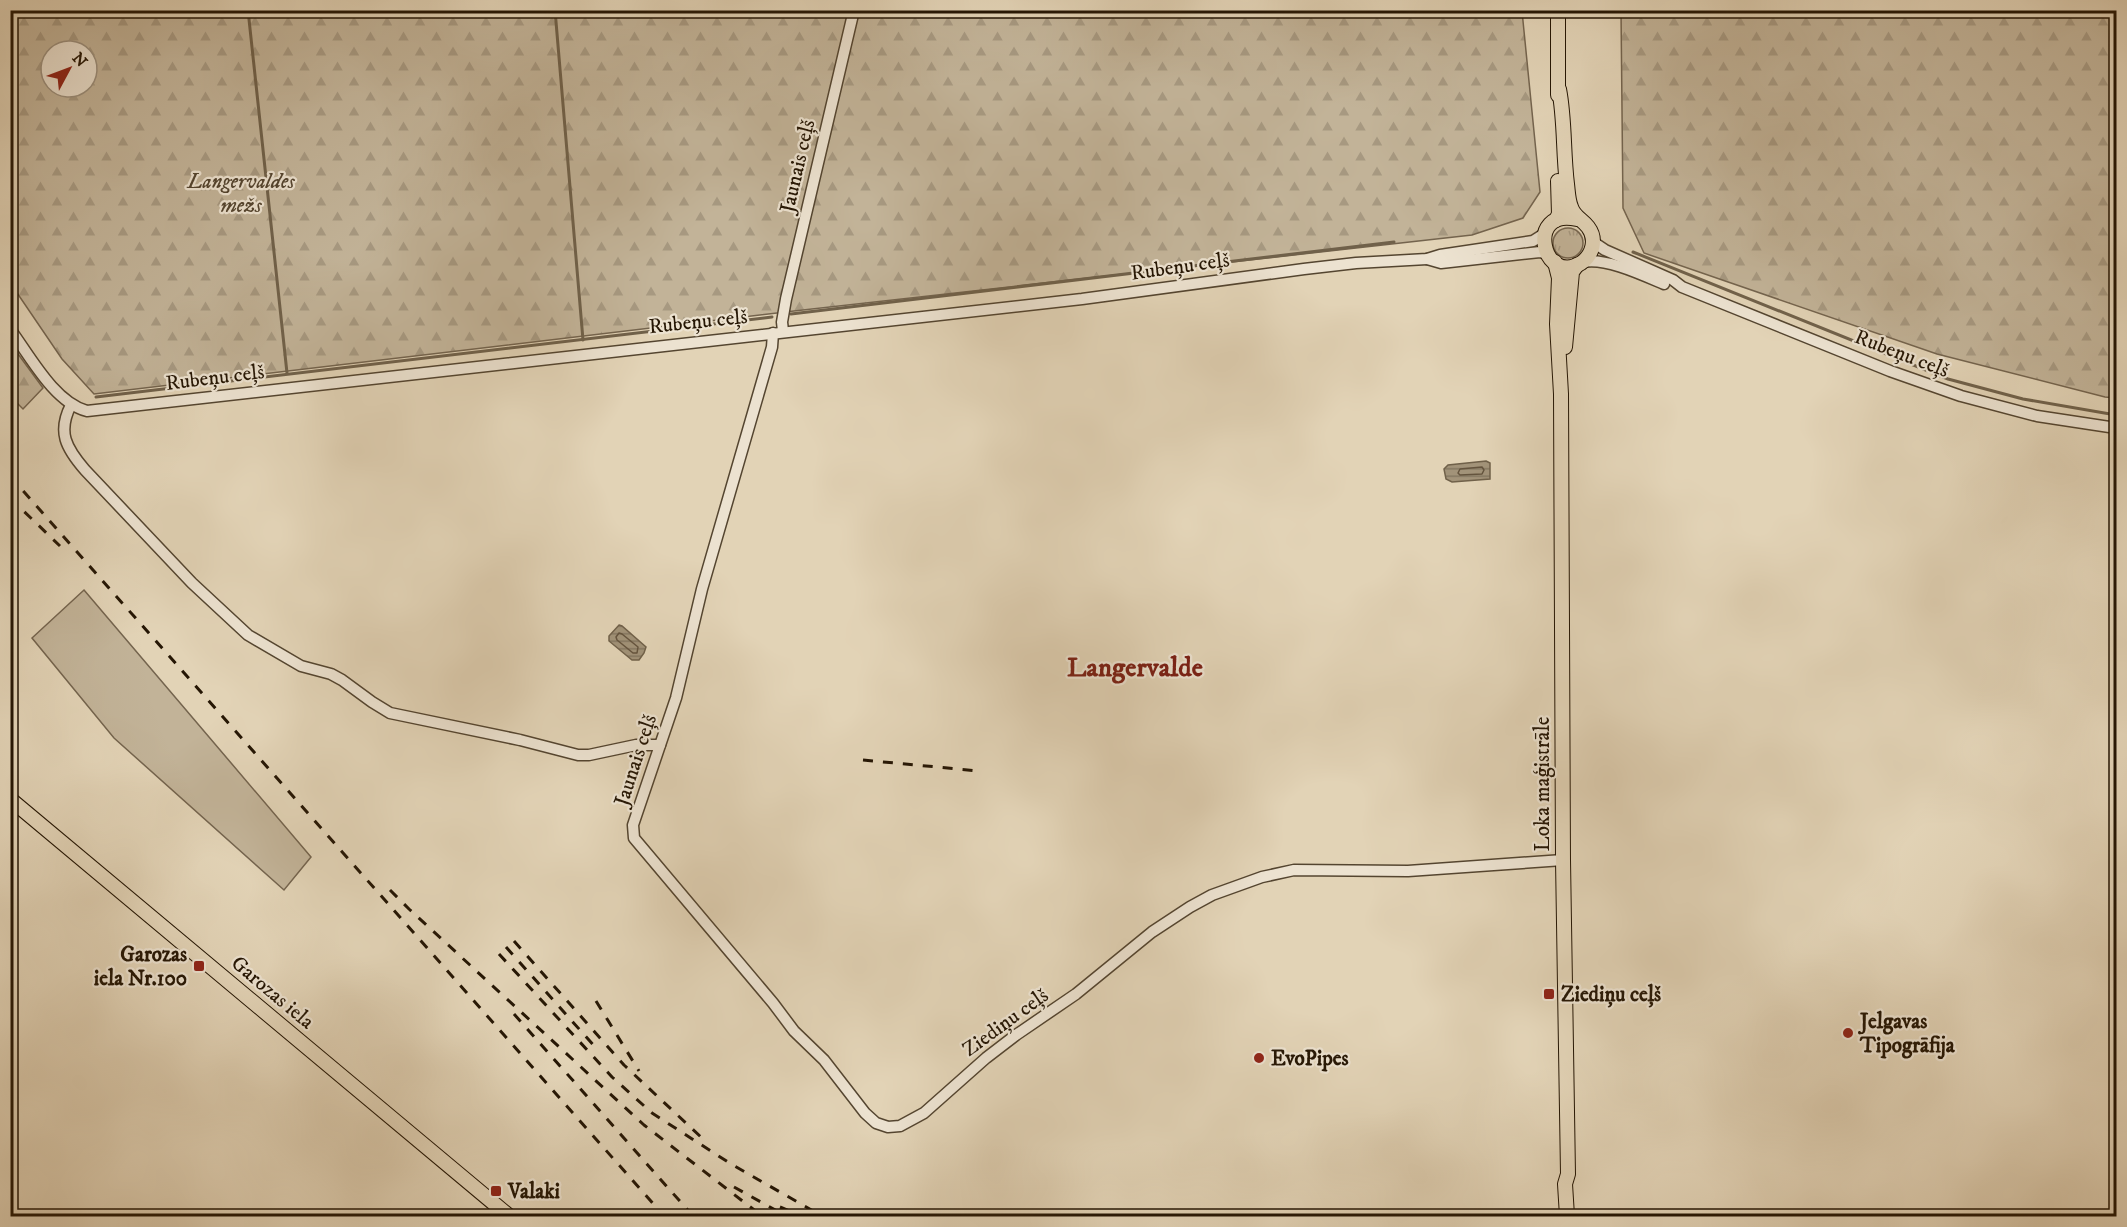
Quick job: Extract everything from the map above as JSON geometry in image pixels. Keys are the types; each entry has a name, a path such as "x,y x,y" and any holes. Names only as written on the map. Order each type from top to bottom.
{"main road":[{"path":"1556,220 1560,203 1557,136 1558,10"},
{"path":"1559,89 1562,105 1563,154 1570,203 1577,219 1590,230 1593,242"},
{"path":"1544,234 1556,220 1563,217 1577,219"},
{"name":"Loka maģistrāle","path":"1544,234 1543,241 1559,278 1557,324 1561,394 1563,860 1568,1174 1565,1184 1568,1216"},
{"name":"Loka maģistrāle","path":"1561,394 1572,272 1590,253 1593,242"},
{"path":"1551,258 1566,266 1580,263"},
{"name":"Garozas iela","path":"10,799 509,1216"},
{"name":"Loka maģistrāle","path":"1568,1174 1572,1184 1574,1216"}],"street":[{"name":"Jaunais ceļš","path":"854,10 778,332 702,589 676,698 633,825 634,838 640,847 773,1003 794,1031 814,1049 865,1113 876,1123"},
{"name":"Rubeņu ceļš","path":"71,405 87,411 105,410 1071,300 1325,267 1427,259 1533,240 1544,234"},
{"name":"Rubeņu ceļš","path":"1593,242 1605,250 1673,280 1682,287 1890,371 1961,396 2037,416 2116,428"},
{"name":"Rubeņu ceļš","path":"1427,259 1441,263 1540,252 1551,258"},
{"name":"Rubeņu ceļš","path":"1580,263 1591,260 1602,262 1671,287 1682,287"},
{"path":"10,328 59,395 71,405 64,418 66,440 73,456 192,583 248,634 301,666 331,674 342,680 390,712 578,755 589,755 636,745 660,745"},
{"name":"Ziediņu ceļš","path":"876,1123 888,1127 900,1126 924,1113 986,1058 1076,994 1152,932 1212,895 1262,877 1294,870 1408,871 1563,860"}],"green space":[{"name":"Langervaldes mežs","path":"10,11 1522,11 1540,192 1523,218 1472,235 794,311 94,394 62,359 11,284"},
{"path":"1621,11 2116,11 2116,398 1937,354 1644,253 1623,208"},
{"path":"1568,228 1579,232 1583,243 1579,254 1568,258 1557,254 1553,243 1557,232"},
{"path":"10,343 43,388 23,409 11,397"},
{"path":"84,590 311,857 284,890 114,738 32,638"}],"water":[{"path":"1486,461 1490,463 1490,479 1452,482 1446,479 1444,469 1448,465"},
{"path":"619,625 646,647 639,660 632,660 609,641 609,636"}],"waterway":[{"path":"248,10 287,373"},
{"path":"555,10 583,340"},
{"path":"791,314 1394,242"},
{"path":"1633,252 1948,379 2023,399 2116,415"},
{"path":"96,397 772,317"}],"railway":[{"path":"10,476 664,1216"},
{"path":"10,498 60,546"},
{"path":"863,760 979,771"},
{"path":"390,890 644,1125 762,1216"},
{"path":"514,941 624,1065 702,1138"},
{"path":"506,947 596,1048"},
{"path":"499,954 612,1077 652,1113 731,1164 822,1216"},
{"path":"596,1001 639,1071"},
{"path":"514,1014 693,1216"},
{"path":"734,1187 786,1216"},
{"path":"780,1207 801,1216"}],"place":[{"name":"Garozas iela Nr.100","path":"199,966"},
{"name":"Ziediņu ceļš","path":"1549,994"},
{"name":"Jelgavas Tipogrāfija","path":"1848,1033"},
{"name":"EvoPipes","path":"1259,1058"},
{"name":"Valaki","path":"496,1191"}],"district":[{"name":"Langervalde","path":"1135,667"}]}
